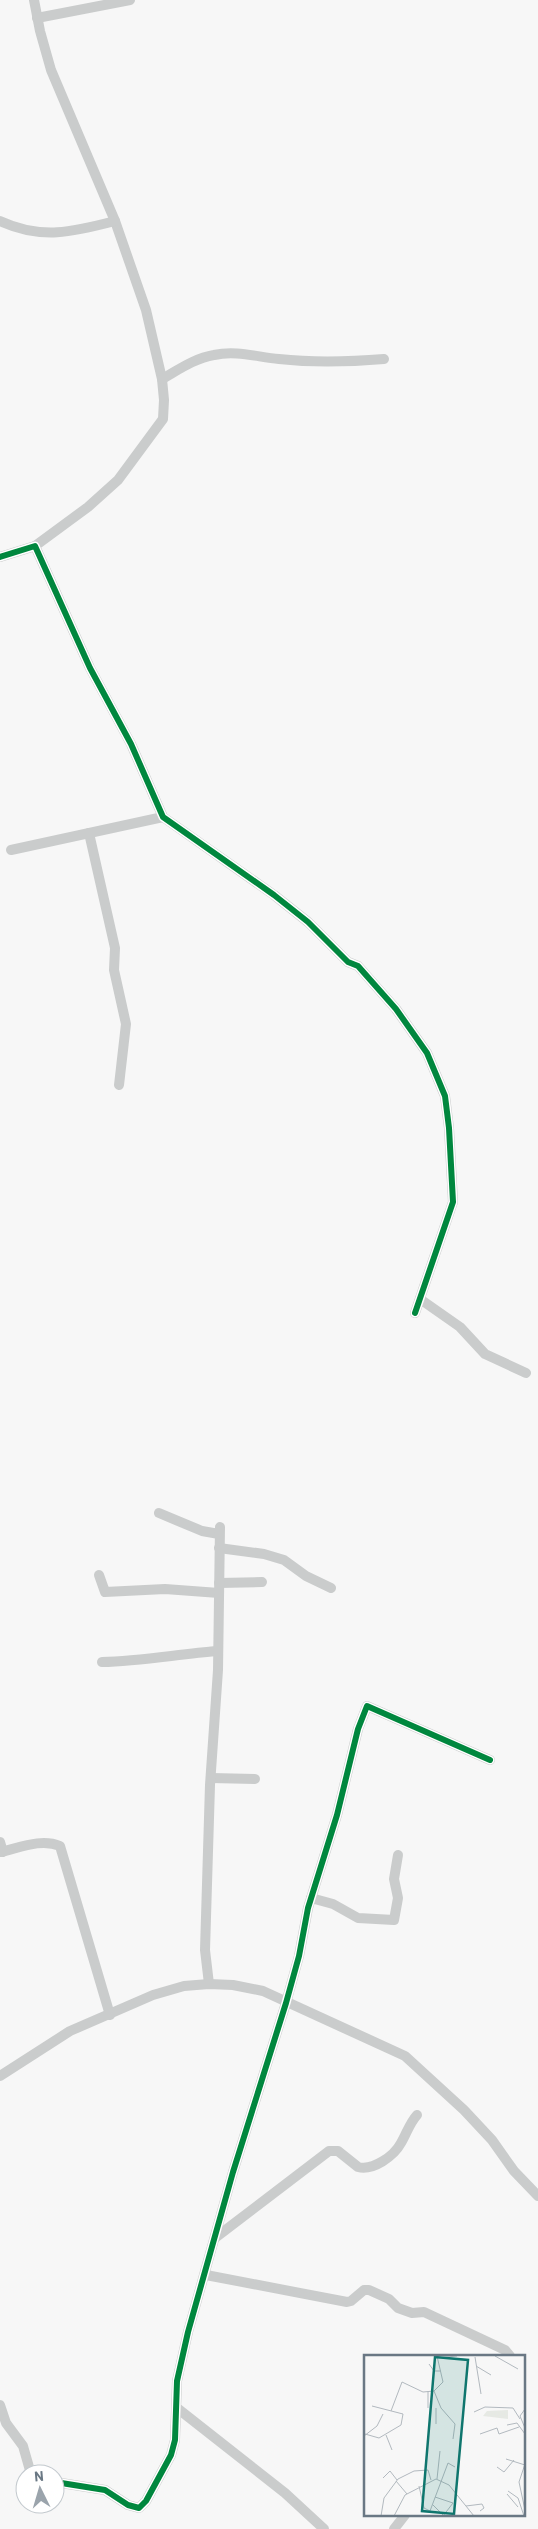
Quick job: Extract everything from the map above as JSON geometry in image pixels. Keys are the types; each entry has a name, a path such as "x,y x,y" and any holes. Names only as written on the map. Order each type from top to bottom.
{"street":[{"path":"0,557 36,546 88,507 118,480 163,419 162,379 146,310 115,221 51,70 34,0"},
{"path":"37,18 130,0"},
{"path":"0,222 20,230 44,234 78,230 115,221"},
{"path":"162,379 194,361 213,355 248,354 278,359 330,363 384,359"},
{"path":"36,546 90,668 131,744 163,817 266,889 308,922 348,962 358,966 396,1009 427,1053 445,1096 449,1128 453,1202 415,1313"},
{"path":"11,850 163,817"},
{"path":"89,833 115,948 114,970 126,1024 119,1086"},
{"path":"420,1300 460,1327 485,1354 526,1373"},
{"path":"159,1513 202,1531 220,1531 216,1723 211,1778 205,1950 209,1984"},
{"path":"219,1548 264,1554 284,1560 306,1576 331,1588"},
{"path":"99,1575 105,1592 219,1588 262,1582"},
{"path":"102,1662 135,1661 179,1654 218,1652"},
{"path":"65,2484 105,2490 128,2505 139,2508 146,2501 171,2455 175,2440 177,2381 181,2359 215,2238 286,2004 311,1898 337,1815 358,1729 367,1706 490,1760"},
{"path":"211,1778 255,1779"},
{"path":"1,1849 51,1842 60,1846 110,2015"},
{"path":"311,1898 333,1904 358,1918 394,1920 398,1898 394,1879 398,1855"},
{"path":"0,2076 70,2031 153,1995 184,1986 209,1984 233,1985 263,1991 286,2004 405,2056 464,2110 492,2140 520,2177 538,2196"},
{"path":"215,2238 329,2151 338,2151 358,2167 373,2166 389,2156 401,2144 407,2129 417,2115"},
{"path":"206,2275 347,2302 364,2290 369,2290 389,2299 398,2308 412,2313 427,2313 505,2350 509,2355"},
{"path":"0,2404 6,2423 23,2446 28,2464"},
{"path":"177,2408 285,2493 324,2529"},
{"path":"394,2529 404,2516"}],"cycle path":[{"path":"0,557 35,546 90,668 131,744 163,817 274,895 308,922 348,962 358,966 396,1009 427,1053 445,1096 449,1128 453,1202 415,1313"},
{"path":"65,2484 105,2490 128,2505 139,2508 146,2501 171,2455 175,2440 177,2381 188,2332 233,2172 286,2003 299,1956 308,1908 337,1815 358,1729 367,1706 490,1760"}]}
